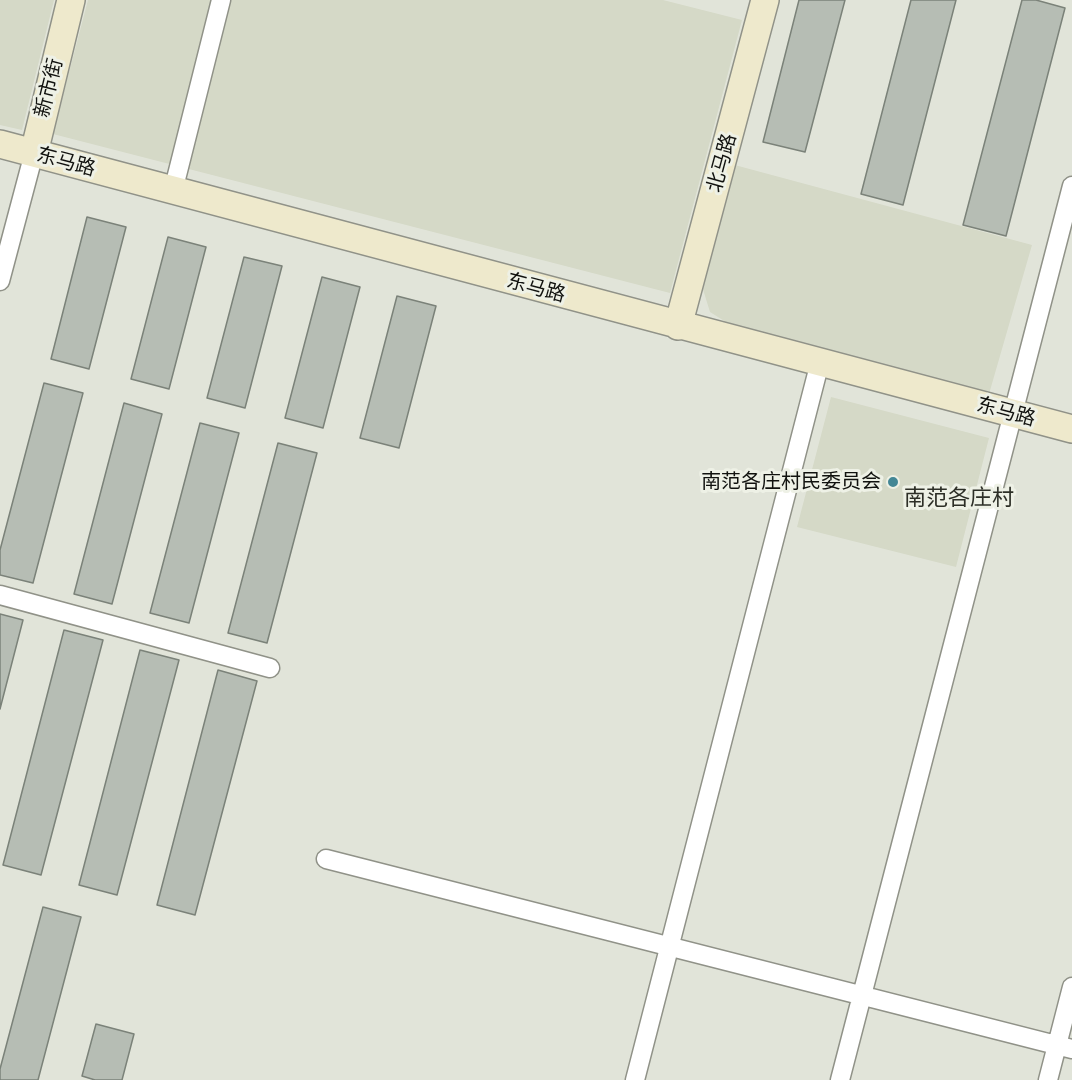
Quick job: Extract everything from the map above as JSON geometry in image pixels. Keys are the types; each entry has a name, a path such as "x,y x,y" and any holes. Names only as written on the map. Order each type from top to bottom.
{"street":[{"name":"新市街","path":"0,280 71,0"},
{"path":"173,191 221,0"},
{"name":"北马路","path":"678,326 765,0"},
{"name":"东马路","path":"0,144 1072,429"},
{"path":"840,1080 1072,186"},
{"path":"635,1080 820,363"},
{"path":"0,595 270,668"},
{"path":"326,859 1065,1046"},
{"path":"1048,1080 1065,1046 1072,987"}],"shaded area":[{"path":"0,0 54,0 22,130 0,125"},
{"path":"88,0 663,0 742,20 670,293 53,134"},
{"path":"731,164 1032,245 989,394 726,322 710,312 701,283"},
{"name":"南范各庄村民委员会","path":"831,397 989,438 956,567 797,527"}],"building":[{"path":"799,0 845,0 805,152 763,142"},
{"path":"911,0 956,0 903,205 861,194"},
{"path":"1022,0 1036,0 1065,8 1006,236 963,225"},
{"path":"87,217 126,227 89,369 51,359"},
{"path":"168,237 206,247 169,389 131,379"},
{"path":"244,257 282,266 245,408 207,398"},
{"path":"322,277 360,287 323,428 285,418"},
{"path":"397,296 436,306 399,448 360,438"},
{"path":"44,383 83,393 33,583 0,575 0,550"},
{"path":"124,403 162,414 112,604 74,594"},
{"path":"200,423 239,433 189,623 150,613"},
{"path":"278,443 317,453 267,643 228,633"},
{"path":"0,614 23,620 0,709"},
{"path":"64,630 103,640 41,875 3,865"},
{"path":"140,650 179,660 117,895 79,885"},
{"path":"218,670 257,681 195,915 157,905"},
{"path":"43,907 81,917 38,1080 0,1080 0,1069"},
{"path":"96,1024 134,1034 122,1080 95,1080 82,1076"}],"place":[{"name":"南范各庄村民委员会","path":"893,482"}],"district":[{"name":"南范各庄村","path":"959,498"}]}
